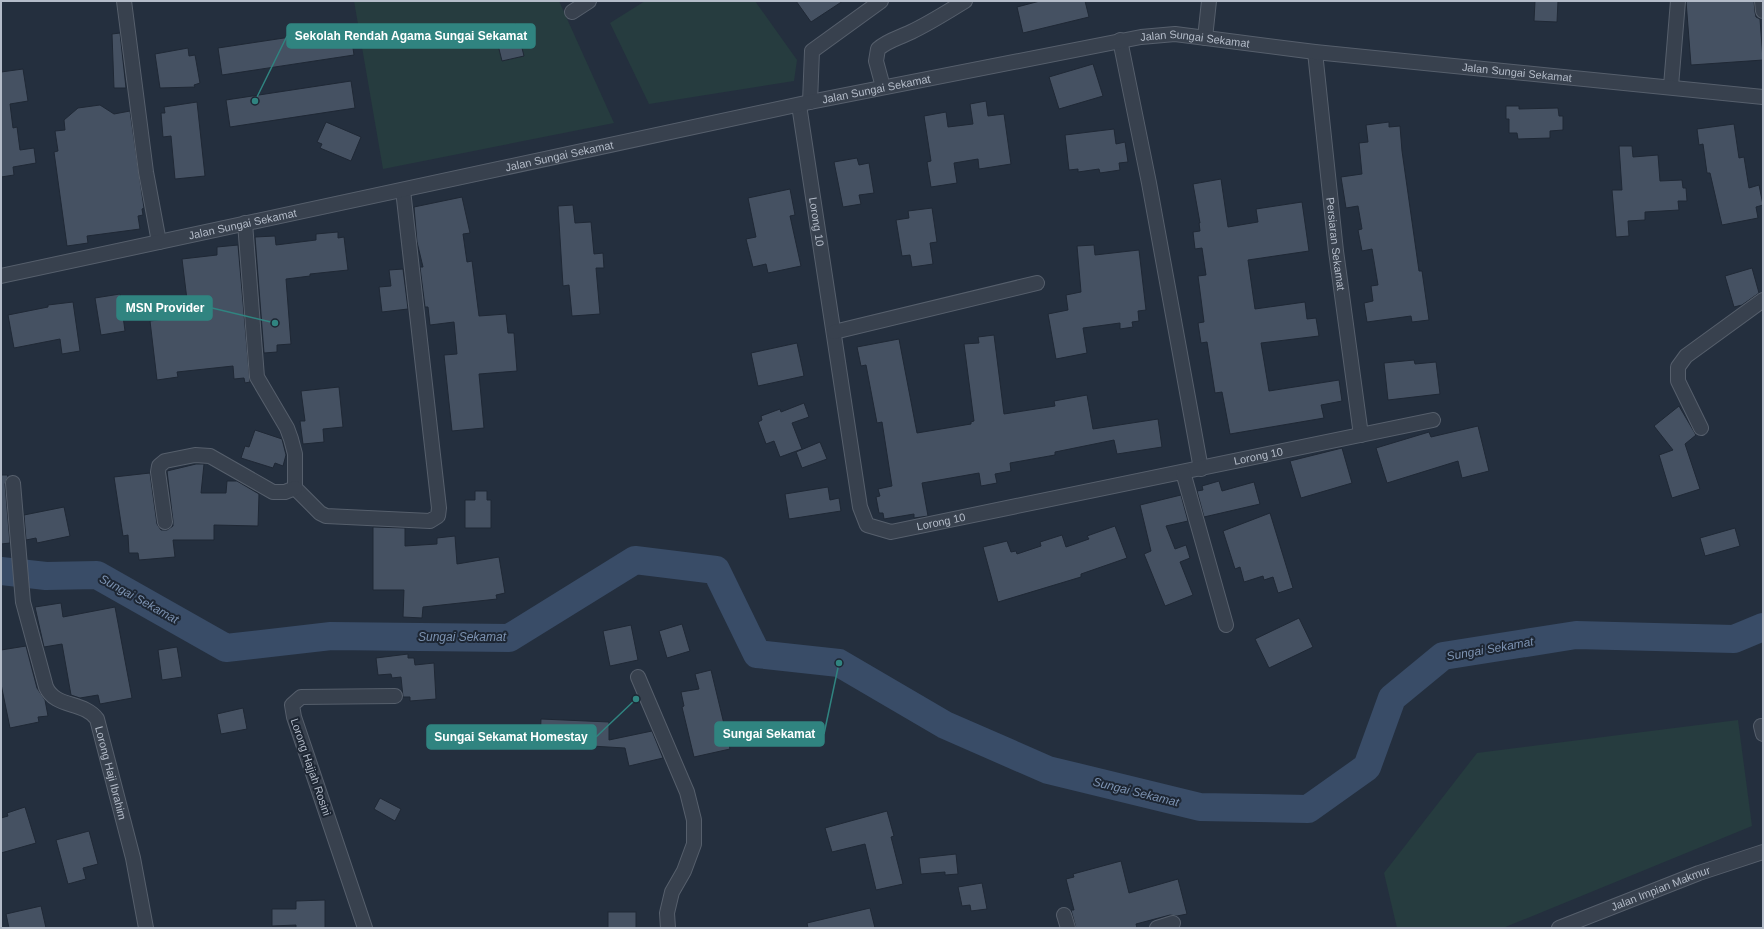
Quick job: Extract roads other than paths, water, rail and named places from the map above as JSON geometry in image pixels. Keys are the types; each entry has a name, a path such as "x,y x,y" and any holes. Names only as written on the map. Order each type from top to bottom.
{"street":[{"path":"124,1 146,172 159,242"},
{"path":"572,12 589,1"},
{"name":"Lorong 10","path":"881,1 812,51 805,104 834,332 860,506 867,525 891,532 1433,420"},
{"path":"883,87 876,61 878,48 888,41 909,34 965,1"},
{"path":"1205,38 1209,1"},
{"path":"1671,86 1678,1"},
{"path":"1762,1 1763,11"},
{"name":"Jalan Sungai Sekamat","path":"1,276 883,87 1120,40 1176,34 1315,52 1671,86 1763,97"},
{"path":"1120,40 1149,183 1201,469"},
{"name":"Persiaran Sekamat","path":"1315,52 1336,251 1360,435"},
{"path":"245,223 258,377 287,428 291,439 295,454 295,488 320,513 326,516 430,521 438,516 439,508 403,190"},
{"path":"834,332 1037,282"},
{"path":"1701,428 1678,381 1678,367 1686,356 1763,300"},
{"path":"165,522 158,472 159,466 165,462 195,455 210,456 273,492 285,492 295,488"},
{"path":"1183,472 1226,625"},
{"name":"Lorong Haji Ibrahim","path":"13,483 23,602 49,694 54,698 87,710 97,719 133,858 146,928"},
{"path":"638,677 687,792 694,820 694,844 684,871 672,892 667,913 668,928"},
{"name":"Lorong Hajjah Rosini","path":"365,928 294,717 292,705 302,697 395,696"},
{"name":"Jalan Impian Makmur","path":"1559,928 1700,873 1763,852"},
{"path":"1157,928 1173,923"}],"waterway":[{"name":"Sungai Sekamat","path":"1,571 46,576 97,575 226,648 331,636 509,638 635,560 716,570 757,654 839,663 945,725 1048,770 1200,807 1308,809 1367,767 1392,698 1443,656 1576,635 1734,639 1763,627"}],"place":[{"name":"Sekolah Rendah Agama Sungai Sekamat","path":"255,101"},
{"name":"MSN Provider","path":"275,323"},
{"name":"Sungai Sekamat","path":"839,663"},
{"name":"Sungai Sekamat Homestay","path":"636,699"}]}
